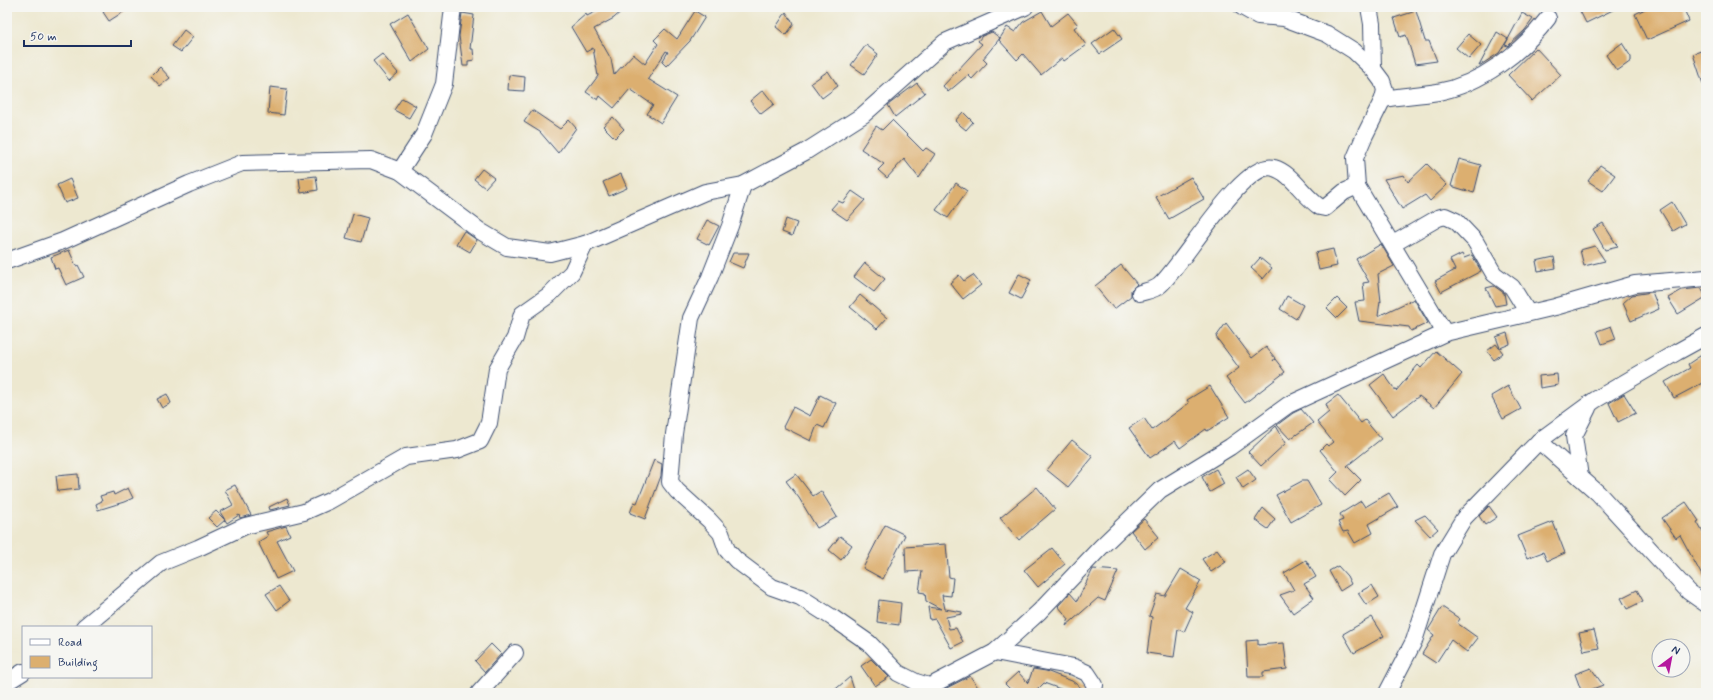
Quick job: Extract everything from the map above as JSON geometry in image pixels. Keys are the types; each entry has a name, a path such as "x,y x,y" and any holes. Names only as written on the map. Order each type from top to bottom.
{"street":[{"path":"400,171 424,134 444,84 453,7"},
{"path":"7,261 63,241 169,192 242,163 371,160 400,171 480,231 507,247 550,253 585,244 705,192 743,185 805,152 863,115 945,42 1024,7"},
{"path":"1242,7 1258,16 1284,18 1327,34 1354,51 1373,69 1382,81 1385,90 1383,99 1355,158 1357,186 1445,333"},
{"path":"1369,7 1372,24 1373,69"},
{"path":"1383,99 1439,92 1468,83 1503,62 1536,34 1548,18"},
{"path":"1140,293 1159,287 1177,266 1219,208 1246,180 1257,171 1268,166 1275,168 1284,173 1320,207 1325,208 1344,192 1357,186"},
{"path":"743,185 713,270 691,318 674,434 670,482 677,491 718,529 727,550 736,560 772,586 800,597 869,643 898,673 916,682 923,689 995,652 1039,612 1101,547 1160,490 1230,447 1288,405 1445,333 1528,313 1635,284 1706,278"},
{"path":"1393,244 1438,218 1445,216 1456,221 1475,241 1494,274 1512,287 1528,313"},
{"path":"85,626 161,563 245,526 304,512 329,501 406,457 457,450 480,441 489,423 497,369 515,338 522,314 549,295 572,272 585,244"},
{"path":"1387,693 1414,640 1442,554 1464,518 1540,441 1589,405 1706,336"},
{"path":"1580,477 1574,436 1589,405"},
{"path":"1540,441 1598,493 1689,592 1706,604"},
{"path":"995,652 1074,667 1087,673 1095,685 1093,693"},
{"path":"479,693 515,654"},
{"path":"7,682 22,673"}],"building":[{"path":"110,7 131,7 109,21 103,12"},
{"path":"605,7 626,7 614,18 594,29 611,59 614,75 633,54 645,64 658,44 654,40 665,29 677,39 695,11 705,17 690,41 666,66 662,62 668,52 666,51 648,79 677,97 661,123 647,114 653,105 630,89 614,108 600,96 598,100 586,92 598,76 593,48 586,52 571,27 586,14 587,16"},
{"path":"1578,7 1619,7 1586,23"},
{"path":"1649,7 1683,7 1689,21 1647,40 1635,14"},
{"path":"1042,11 1051,26 1068,13 1078,25 1074,28 1086,45 1064,61 1062,58 1041,75 1023,54 1017,60 999,40 1007,27 1015,32 1023,22"},
{"path":"1416,11 1425,41 1429,41 1437,61 1415,64 1406,35 1400,37 1394,18"},
{"path":"786,12 794,24 786,35 776,27"},
{"path":"408,13 429,49 412,62 390,24"},
{"path":"462,13 474,15 470,49 473,49 474,60 468,61 468,66 463,66 459,36"},
{"path":"1522,13 1533,19 1525,30 1508,46 1505,45"},
{"path":"1114,28 1122,39 1100,54 1092,44"},
{"path":"184,30 193,37 181,52 172,46"},
{"path":"992,32 1000,38 983,59 987,63 972,79 968,75 948,92 943,86 982,44 978,41 982,36"},
{"path":"1497,32 1508,39 1499,53 1479,66"},
{"path":"1468,34 1481,45 1469,59 1456,48"},
{"path":"1622,43 1631,57 1631,61 1617,71 1606,55"},
{"path":"866,45 878,54 864,74 851,65"},
{"path":"1536,48 1561,75 1532,101 1508,75"},
{"path":"1706,49 1706,86 1704,87 1693,54"},
{"path":"382,54 398,73 389,81 373,61"},
{"path":"160,67 170,78 160,86 151,76"},
{"path":"828,71 838,86 822,98 811,83"},
{"path":"509,75 525,77 524,91 508,90"},
{"path":"917,83 925,93 895,117 888,105"},
{"path":"270,87 287,89 284,115 268,113"},
{"path":"763,90 774,104 761,114 750,101"},
{"path":"402,98 416,106 409,118 394,110"},
{"path":"532,110 560,129 569,120 576,128 558,153 540,132 524,122"},
{"path":"963,112 973,122 966,130 955,121"},
{"path":"613,117 624,129 615,138 603,126"},
{"path":"892,120 923,151 926,148 935,154 919,178 904,159 887,178 878,170 884,164 861,149 876,126 882,130"},
{"path":"1459,159 1481,165 1474,193 1451,186"},
{"path":"1427,164 1447,185 1430,201 1425,195 1402,209 1384,179 1404,175 1408,182"},
{"path":"1600,165 1615,175 1603,191 1588,181"},
{"path":"482,169 494,178 485,188 474,179"},
{"path":"621,174 627,188 609,196 603,182"},
{"path":"316,176 318,190 301,193 299,178"},
{"path":"1191,177 1204,199 1169,219 1156,197"},
{"path":"70,179 78,198 65,203 57,185"},
{"path":"956,183 967,191 948,218 936,210"},
{"path":"852,191 865,200 847,220 831,209 838,201 843,203"},
{"path":"1672,202 1685,224 1673,231 1660,210"},
{"path":"353,214 368,218 361,242 346,238"},
{"path":"786,219 797,223 792,236 782,232"},
{"path":"707,220 719,226 709,245 697,239"},
{"path":"1603,223 1618,247 1605,250 1593,229"},
{"path":"464,231 477,240 470,252 456,244"},
{"path":"1381,244 1394,266 1378,274 1381,302 1380,301 1378,316 1414,299 1428,323 1411,331 1409,327 1359,321 1355,302 1365,301 1363,283 1369,282 1356,259"},
{"path":"1595,246 1605,261 1584,266 1580,250"},
{"path":"1333,249 1337,266 1319,270 1315,253"},
{"path":"69,250 76,266 78,265 84,277 66,285 58,268 55,269 51,257"},
{"path":"733,253 749,253 743,268 729,262"},
{"path":"1462,254 1464,258 1472,255 1481,271 1441,292 1435,281 1455,270 1450,260"},
{"path":"1554,257 1556,268 1538,271 1536,261"},
{"path":"1260,258 1272,268 1263,279 1251,268"},
{"path":"865,263 885,279 874,292 854,277"},
{"path":"1121,265 1137,284 1131,290 1131,296 1114,309 1095,286"},
{"path":"1019,274 1031,280 1021,299 1009,293"},
{"path":"959,275 964,281 973,275 981,285 963,299 950,283"},
{"path":"1494,286 1504,293 1506,304 1495,306 1486,288"},
{"path":"1701,288 1706,297 1678,314 1668,298 1682,290"},
{"path":"1652,292 1659,309 1631,321 1623,303 1632,295"},
{"path":"860,295 887,318 877,329 850,307"},
{"path":"1287,296 1303,305 1296,319 1280,309"},
{"path":"1337,298 1347,308 1337,318 1327,308"},
{"path":"1226,323 1252,358 1266,347 1275,358 1273,361 1275,359 1285,372 1245,403 1226,378 1239,368 1216,337"},
{"path":"1611,326 1616,339 1602,344 1597,331"},
{"path":"1507,333 1510,344 1500,348 1496,337"},
{"path":"1496,344 1503,353 1494,360 1487,351"},
{"path":"1436,351 1462,374 1434,408 1419,396 1393,416 1370,385 1384,374 1396,391 1418,365 1421,368"},
{"path":"1706,352 1706,381 1674,398 1665,382 1690,368 1688,364"},
{"path":"1557,374 1558,385 1540,388 1539,376"},
{"path":"1210,386 1229,417 1207,431 1206,429 1180,448 1175,441 1150,458 1129,428 1144,418 1152,430 1189,403 1187,400"},
{"path":"1508,386 1521,409 1503,419 1491,396"},
{"path":"167,394 171,403 162,408 157,399"},
{"path":"1624,394 1636,413 1618,422 1609,403"},
{"path":"820,395 836,403 824,428 817,425 811,441 783,427 793,407 810,416"},
{"path":"1338,395 1361,423 1365,420 1381,439 1347,466 1361,480 1345,496 1330,480 1338,472 1320,450 1326,444 1328,446 1333,442 1317,422 1329,412 1326,404"},
{"path":"1301,409 1313,423 1290,439 1277,425"},
{"path":"1276,426 1286,443 1261,466 1248,452"},
{"path":"1072,440 1093,457 1068,487 1047,470"},
{"path":"654,460 662,464 661,476 645,519 630,513 634,502 637,503"},
{"path":"1216,469 1224,484 1210,492 1202,477"},
{"path":"1248,469 1256,480 1243,489 1236,477"},
{"path":"78,474 79,489 58,491 56,476"},
{"path":"796,474 813,496 821,491 837,517 817,528 799,498 786,481"},
{"path":"1302,481 1307,481 1321,505 1291,522 1276,495"},
{"path":"235,485 251,515 240,518 239,515 227,523 220,512 233,505 225,490"},
{"path":"1037,487 1055,509 1019,540 1000,518"},
{"path":"128,488 133,498 98,510 96,504 102,501 100,496 113,492 114,495"},
{"path":"1389,493 1398,507 1369,524 1373,533 1355,543 1348,531 1343,532 1338,522 1343,520 1340,514 1361,501 1365,507"},
{"path":"287,498 290,505 270,510 269,507"},
{"path":"1686,502 1699,521 1697,522 1706,538 1706,583 1680,535 1676,538 1662,518"},
{"path":"1489,506 1497,517 1485,525 1479,516"},
{"path":"1263,508 1275,519 1268,529 1255,520"},
{"path":"216,511 225,520 217,527 208,518"},
{"path":"1425,515 1438,529 1430,536 1415,520"},
{"path":"1144,519 1159,537 1145,549 1131,531"},
{"path":"1553,522 1565,553 1547,561 1543,552 1527,558 1518,536"},
{"path":"885,525 905,535 883,579 863,568"},
{"path":"286,526 290,535 277,541 293,571 276,579 258,542 268,536 266,532"},
{"path":"840,536 852,545 841,560 829,550"},
{"path":"946,544 949,577 953,578 951,596 942,595 945,609 962,612 962,614 946,617 949,629 956,628 963,642 951,648 935,619 930,620 928,607 941,609 926,601 925,593 919,592 922,571 906,572 905,547"},
{"path":"1052,548 1065,564 1038,587 1024,570"},
{"path":"1217,550 1226,562 1211,572 1202,559"},
{"path":"1306,560 1316,577 1304,584 1314,598 1293,613 1280,595 1294,590 1284,573"},
{"path":"1338,566 1347,576 1351,584 1340,591 1329,571"},
{"path":"1093,569 1118,571 1105,601 1098,598 1066,626 1069,619 1058,606 1070,593 1077,601"},
{"path":"1181,569 1201,581 1185,608 1193,612 1184,632 1178,629 1174,657 1147,653 1152,617 1149,616 1157,594 1165,596"},
{"path":"1372,585 1379,597 1366,605 1358,593"},
{"path":"279,586 289,601 277,610 266,594"},
{"path":"1637,590 1643,601 1627,609 1621,598"},
{"path":"879,600 901,603 899,625 877,622"},
{"path":"1442,607 1460,619 1457,623 1478,638 1467,652 1451,640 1436,663 1422,654 1434,635 1428,630"},
{"path":"1372,617 1384,636 1354,653 1343,634"},
{"path":"1594,630 1599,648 1584,651 1579,633"},
{"path":"1258,640 1258,645 1284,643 1287,669 1263,672 1263,677 1248,677 1246,641"},
{"path":"491,644 501,654 485,672 475,661"},
{"path":"871,659 889,677 875,686 861,666"},
{"path":"1591,668 1603,685 1582,693 1575,674"},
{"path":"1033,669 1046,671 1072,681 1084,690 1084,693 1071,693 1044,683 1036,691 1039,693 1014,693 1005,684 1018,672 1028,683"},
{"path":"970,676 982,693 937,693"},
{"path":"850,677 855,693 831,693"}]}
